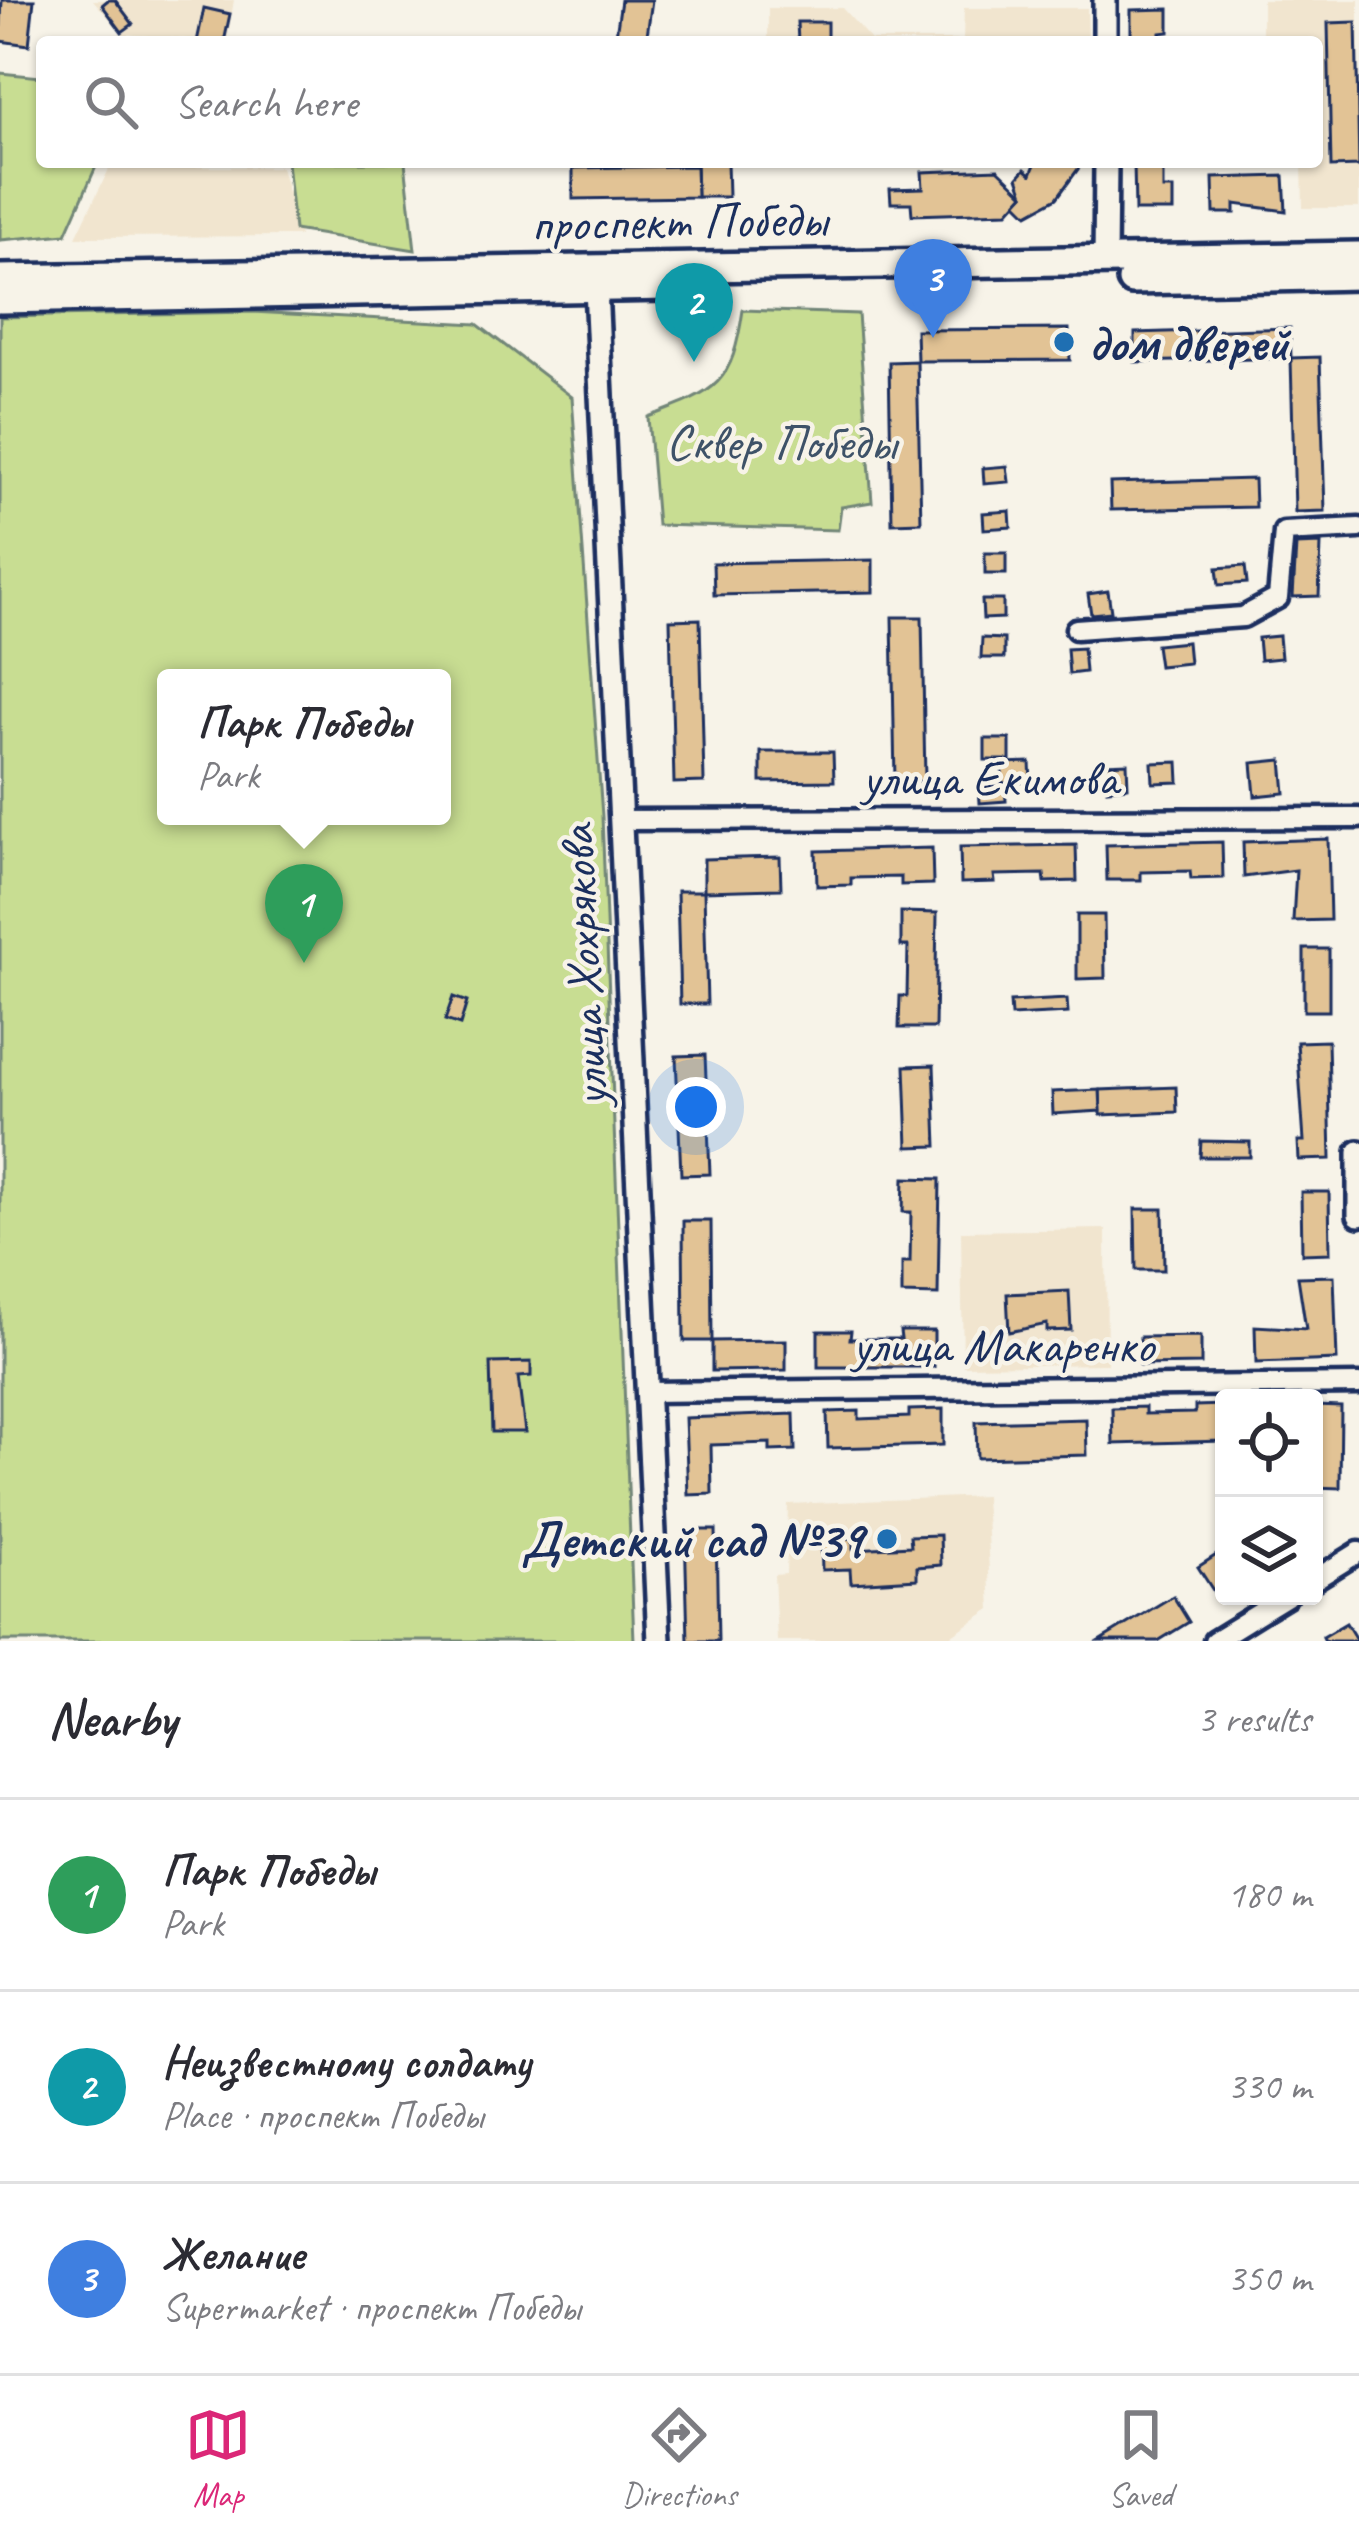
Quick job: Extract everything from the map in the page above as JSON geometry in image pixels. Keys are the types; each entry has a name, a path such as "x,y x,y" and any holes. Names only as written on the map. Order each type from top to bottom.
{"main road":[{"name":"проспект Победы","path":"1104,271 1359,256"},
{"name":"проспект Победы","path":"0,280 1104,271 1359,275"},
{"name":"проспект Победы","path":"0,299 595,278"}],"street":[{"path":"1105,0 1106,36"},
{"path":"1104,271 1106,168"},
{"name":"улица Хохрякова","path":"595,278 659,1641"},
{"path":"1076,629 1243,617 1278,598 1284,532 1359,528"},
{"name":"улица Екимова","path":"620,820 1359,818"},
{"path":"1359,1152 1359,1215"},
{"name":"улица Макаренко","path":"647,1392 1359,1384"},
{"path":"1323,1574 1359,1552"},
{"path":"1214,1641 1272,1605"}],"shaded area":[{"path":"93,0 234,0 228,36 123,34"},
{"path":"1262,0 1359,0 1359,208 1303,208 1302,168 1323,168 1323,36 1262,36"},
{"path":"768,8 842,8 867,36 768,36"},
{"path":"964,8 1087,8 1088,36 963,36"},
{"path":"110,168 281,168 300,236 76,237"},
{"path":"1106,1229 1107,1364 963,1366 961,1231"},
{"name":"Детский сад №39","path":"985,1496 991,1609 943,1641 777,1641 774,1575 786,1574 788,1504"}],"green space":[{"path":"0,73 36,76 36,168 95,168 66,234 0,240"},
{"path":"288,168 406,168 415,250 294,230"},
{"name":"Сквер Победы","path":"743,310 858,314 872,502 841,507 838,530 657,525 648,417 691,400 718,382 733,355"},
{"path":"252,312 477,324 572,397 602,816 634,1641 0,1641 0,317"}],"building":[{"path":"2,0 34,0 29,45 0,41"},
{"path":"115,0 133,24 122,32 102,5"},
{"path":"621,0 652,0 647,36 616,36"},
{"path":"204,8 230,14 225,36 198,36"},
{"path":"1169,9 1169,32 1131,36 1131,10"},
{"path":"797,22 827,22 827,36 798,36"},
{"path":"1356,22 1359,166 1331,167 1328,23"},
{"path":"573,168 696,168 697,197 573,199"},
{"path":"696,168 727,168 728,197 697,197"},
{"path":"1034,168 1079,168 1057,198 1028,214 1016,202 1024,194 1018,177 1025,169 1031,174"},
{"path":"1134,168 1163,168 1163,189 1173,189 1173,211 1135,211"},
{"path":"998,169 1024,194 1008,212 912,215 911,203 891,203 890,189 923,188 922,172"},
{"path":"1284,176 1286,211 1235,204 1235,213 1214,213 1213,178"},
{"path":"1290,328 1291,358 1135,362 1135,333"},
{"path":"1069,329 1070,360 917,361 916,330"},
{"path":"1320,357 1325,511 1295,512 1291,358"},
{"path":"917,361 921,522 892,523 889,362"},
{"path":"1007,466 1009,482 984,484 983,468"},
{"path":"1254,479 1255,507 1111,510 1110,483"},
{"path":"1010,511 1011,527 984,529 983,513"},
{"path":"1321,544 1319,596 1293,597 1296,545"},
{"path":"985,553 1006,553 1006,574 985,574"},
{"path":"873,560 873,592 714,595 713,563"},
{"path":"1245,566 1247,583 1219,585 1217,568"},
{"path":"1108,591 1111,612 1091,614 1088,594"},
{"path":"982,600 1003,600 1003,618 983,619"},
{"path":"892,617 922,617 925,781 895,782"},
{"path":"700,619 704,782 674,783 670,620"},
{"path":"1279,636 1281,658 1260,660 1258,638"},
{"path":"982,638 1004,639 1004,658 981,658"},
{"path":"1187,642 1189,663 1159,666 1156,645"},
{"path":"1083,648 1085,672 1069,674 1067,649"},
{"path":"985,739 1010,739 1010,760 985,760"},
{"path":"761,752 833,752 834,781 761,782"},
{"path":"1282,760 1285,793 1255,796 1252,763"},
{"path":"1030,762 1031,782 1002,783 1002,763"},
{"path":"1178,762 1179,782 1153,783 1152,763"},
{"path":"1127,763 1128,787 1107,789 1105,764"},
{"path":"1005,786 1006,801 980,803 979,787"},
{"path":"1328,839 1330,920 1293,921 1296,870 1244,877 1243,842"},
{"path":"1222,842 1223,878 1191,879 1190,871 1141,872 1141,880 1107,880 1106,845"},
{"path":"1076,845 1077,881 1045,882 1044,874 994,875 995,882 961,883 960,847"},
{"path":"932,848 933,884 901,885 901,877 851,878 851,885 817,886 816,851"},
{"path":"780,857 781,889 704,891 704,859"},
{"path":"677,891 704,891 707,1004 680,1004"},
{"path":"901,912 937,913 935,1028 899,1028 900,996 907,996 908,946 901,946"},
{"path":"1077,915 1104,915 1105,978 1077,979"},
{"path":"1304,949 1329,949 1329,1011 1304,1011"},
{"path":"453,997 467,1002 460,1025 445,1020"},
{"path":"1067,999 1068,1013 1011,1016 1010,1002"},
{"path":"1328,1041 1331,1159 1299,1160 1298,1141 1304,1141 1297,1042"},
{"path":"705,1055 710,1174 681,1175 676,1056"},
{"path":"934,1065 937,1146 908,1147 905,1066"},
{"path":"1176,1087 1177,1112 1101,1115 1100,1090"},
{"path":"1100,1090 1101,1111 1053,1114 1052,1092"},
{"path":"1201,1141 1250,1142 1250,1157 1200,1157"},
{"path":"904,1178 940,1179 938,1295 902,1294 902,1262 910,1262 911,1212 903,1212"},
{"path":"1301,1192 1329,1192 1330,1253 1302,1254"},
{"path":"1135,1209 1163,1209 1164,1270 1136,1270"},
{"path":"683,1221 711,1221 712,1341 684,1341"},
{"path":"1334,1276 1337,1360 1256,1363 1255,1326 1306,1329 1298,1277"},
{"path":"1069,1291 1071,1330 1047,1331 1047,1324 1009,1332 1007,1294"},
{"path":"818,1331 851,1331 850,1339 901,1339 900,1331 934,1331 934,1367 818,1367"},
{"path":"1201,1336 1201,1364 1140,1365 1140,1337"},
{"path":"786,1340 786,1370 712,1371 712,1341"},
{"path":"531,1362 531,1376 518,1377 525,1432 492,1432 490,1363"},
{"path":"1215,1405 1215,1441 1113,1444 1112,1408 1145,1407 1145,1414 1195,1413 1195,1406"},
{"path":"1323,1406 1341,1407 1340,1488 1323,1487"},
{"path":"943,1409 943,1445 828,1448 827,1412 859,1411 859,1419 909,1417 909,1410"},
{"path":"794,1414 795,1450 770,1451 770,1443 711,1445 712,1494 688,1495 685,1418"},
{"path":"1086,1419 1087,1455 977,1458 976,1422"},
{"path":"685,1530 716,1530 718,1641 688,1641"},
{"path":"940,1535 941,1565 917,1567 917,1579 851,1583 850,1569 822,1570 821,1539 853,1538 853,1549 911,1546 910,1536"},
{"path":"1215,1556 1215,1593 1198,1567"},
{"path":"1173,1596 1189,1622 1158,1641 1099,1641"},
{"path":"1346,1623 1357,1641 1324,1641 1322,1637"}],"place":[{"name":"Желание","path":"933,338"},
{"name":"дом дверей","path":"1064,342"},
{"name":"Неизвестному солдату","path":"694,362"},
{"name":"Парк Победы","path":"304,963"},
{"name":"Детский сад №39","path":"887,1539"}]}
